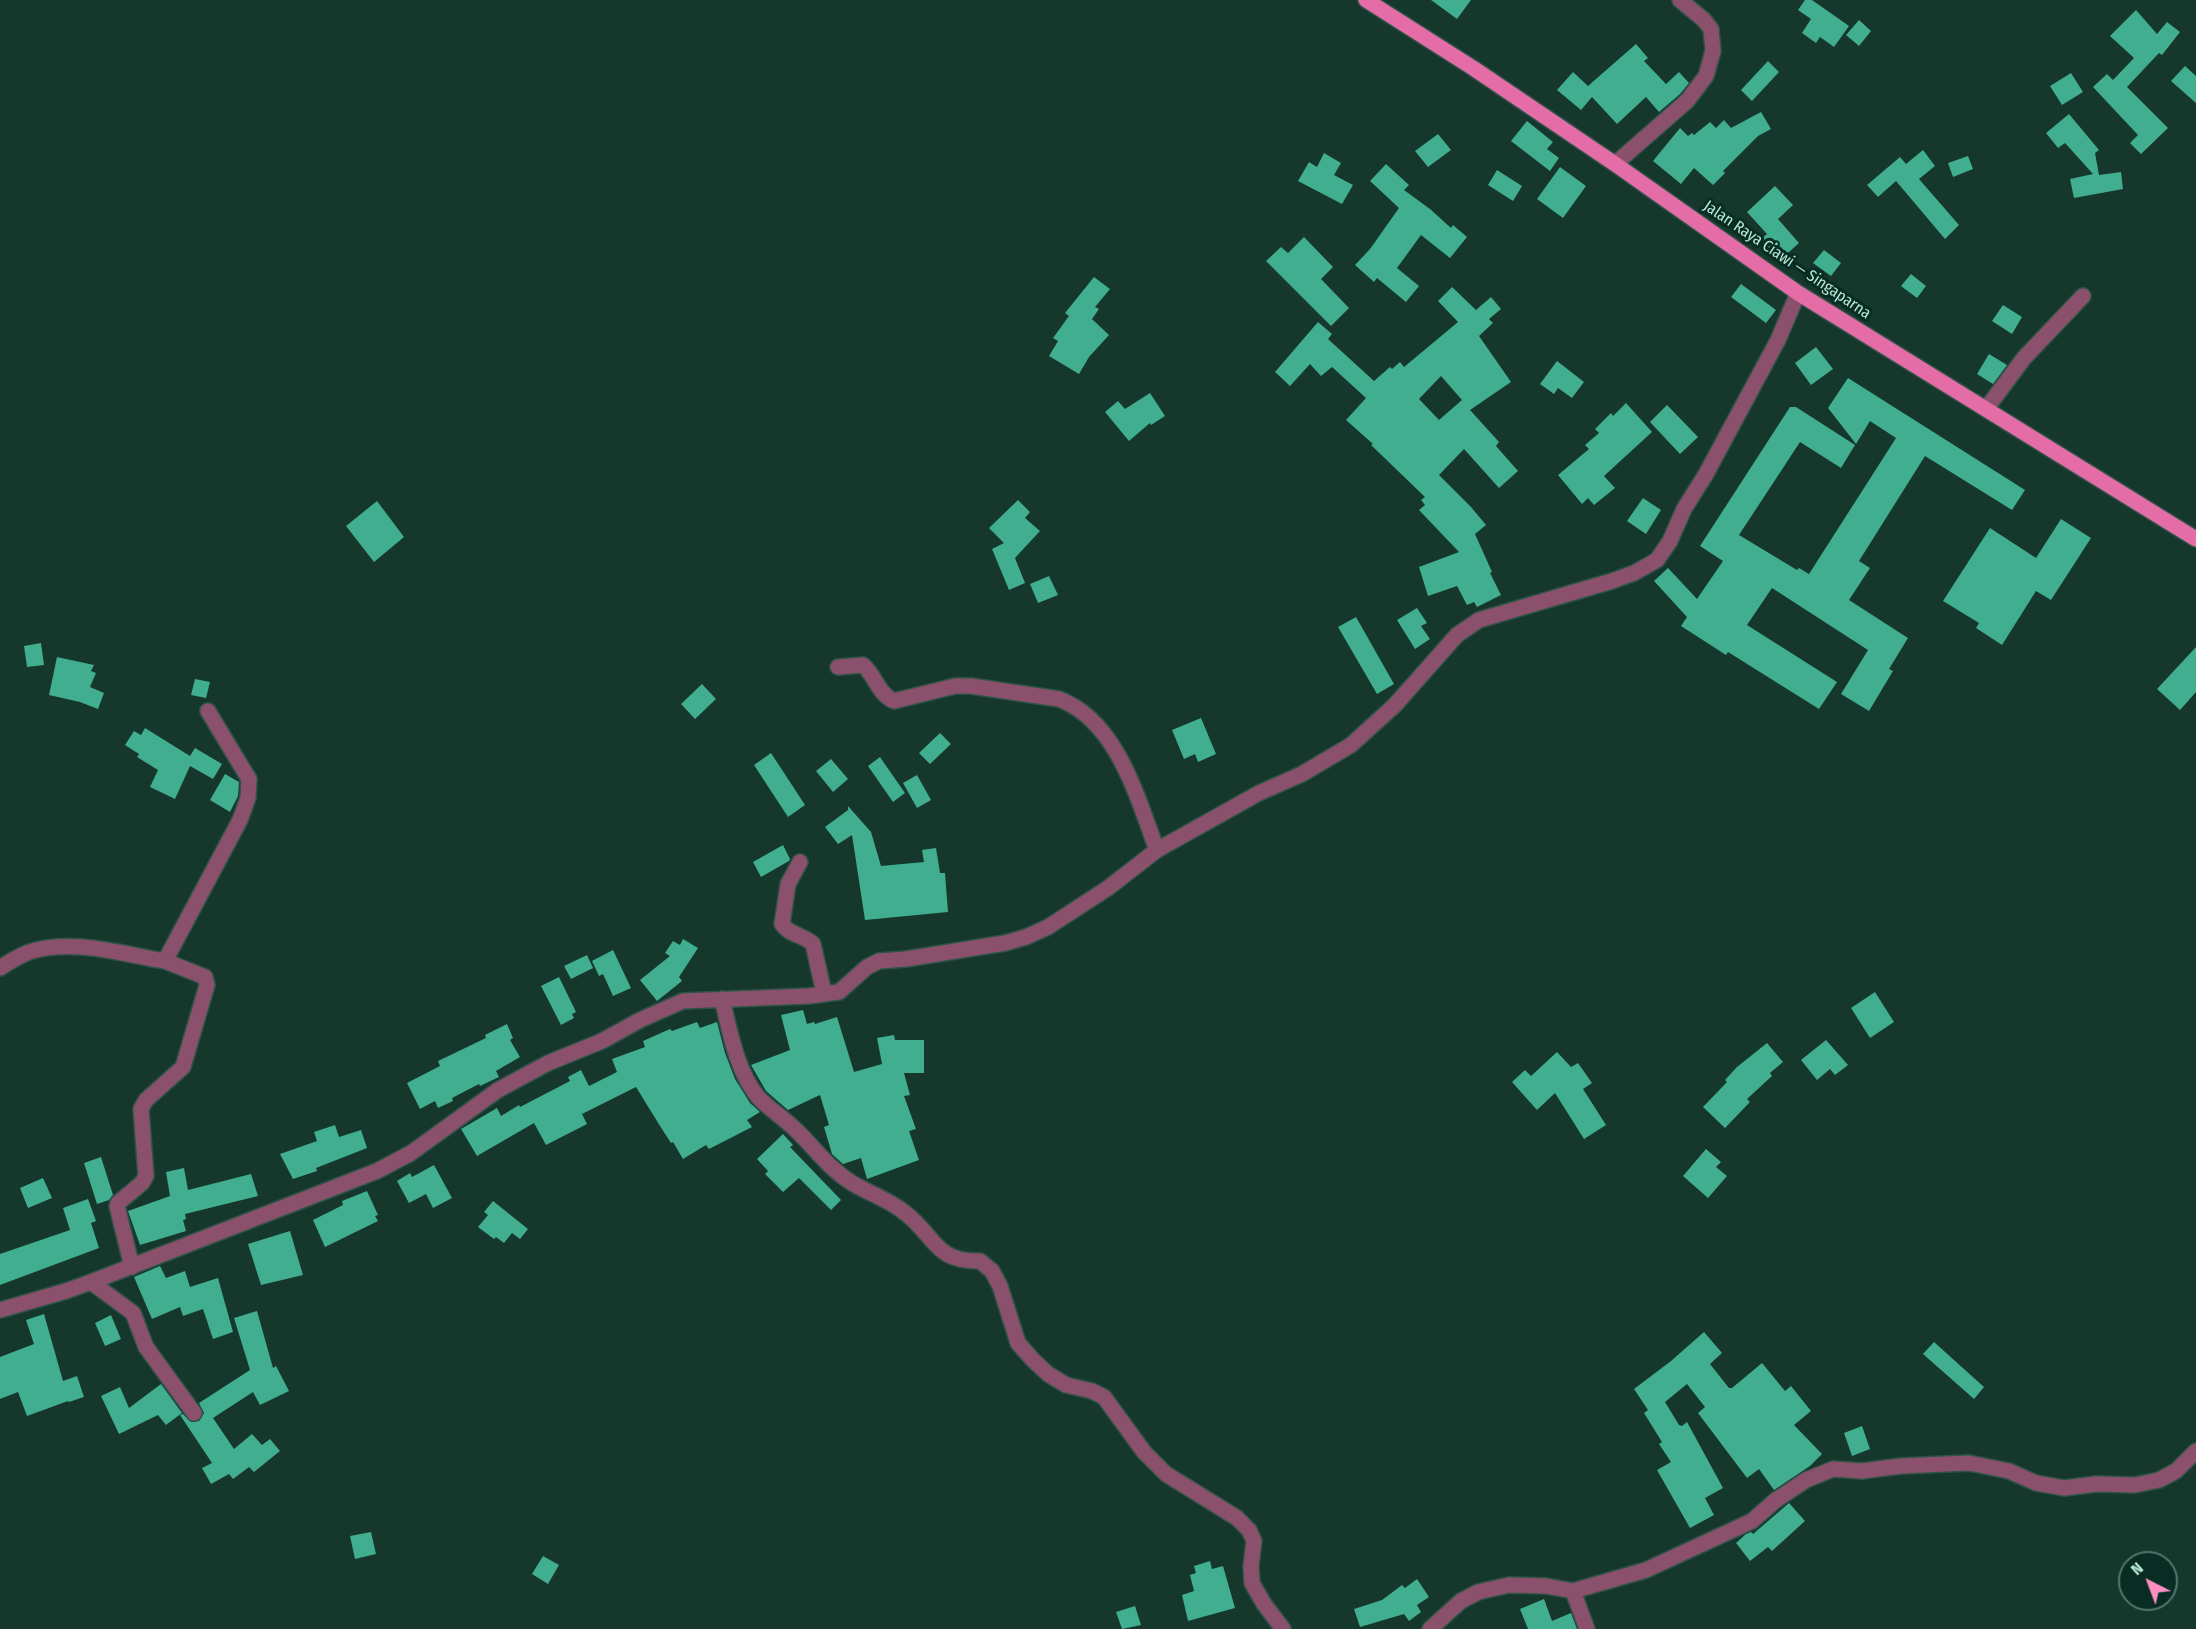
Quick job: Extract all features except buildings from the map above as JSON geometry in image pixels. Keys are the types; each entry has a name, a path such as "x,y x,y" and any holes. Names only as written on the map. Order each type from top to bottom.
{"main road":[{"name":"Jalan Raya Ciawi — Singaparna","path":"1366,0 1473,68 1615,164 1798,293 2196,539"}],"street":[{"path":"1615,164 1687,101 1706,76 1713,51 1711,29 1680,0"},
{"path":"0,1310 66,1291 132,1267 376,1171 411,1153 498,1090 548,1063 602,1041 640,1020 683,1002 839,992 867,967 879,961 906,959 1005,943 1048,927 1157,850 1258,793 1302,774 1351,745 1395,705 1457,635 1479,620 1612,581 1634,573 1657,560 1670,541 1684,509 1706,474 1778,340 1798,293"},
{"path":"1986,409 2024,358 2083,296"},
{"path":"838,667 863,665 869,669 878,687 894,701 955,686 971,686 1059,699 1069,703 1105,736 1137,796 1157,850"},
{"path":"165,961 240,820 248,798 249,779 208,711"},
{"path":"800,862 788,884 782,924 785,929 813,944 824,993"},
{"path":"0,968 27,953 56,947 81,948 165,961 205,977 207,985 183,1067 146,1100 141,1109 144,1180 117,1206 132,1267"},
{"path":"722,999 743,1075 758,1097 796,1130 832,1168 853,1184 889,1200 918,1225 947,1256 963,1261 981,1261 992,1271 1000,1286 1018,1343 1033,1360 1048,1374 1066,1385 1092,1391 1104,1397 1144,1452 1166,1474 1237,1518 1249,1530 1254,1541 1251,1566 1252,1583 1283,1629"},
{"path":"91,1282 133,1313 147,1347 194,1413"},
{"path":"1430,1629 1461,1601 1478,1592 1509,1585 1546,1586 1573,1591 1646,1570 1752,1521 1776,1500 1806,1480 1833,1469 1862,1471 1901,1466 1970,1463 2009,1471 2036,1483 2064,1488 2096,1484 2135,1485 2159,1480 2176,1471 2196,1451"},
{"path":"1573,1591 1587,1629"}]}
